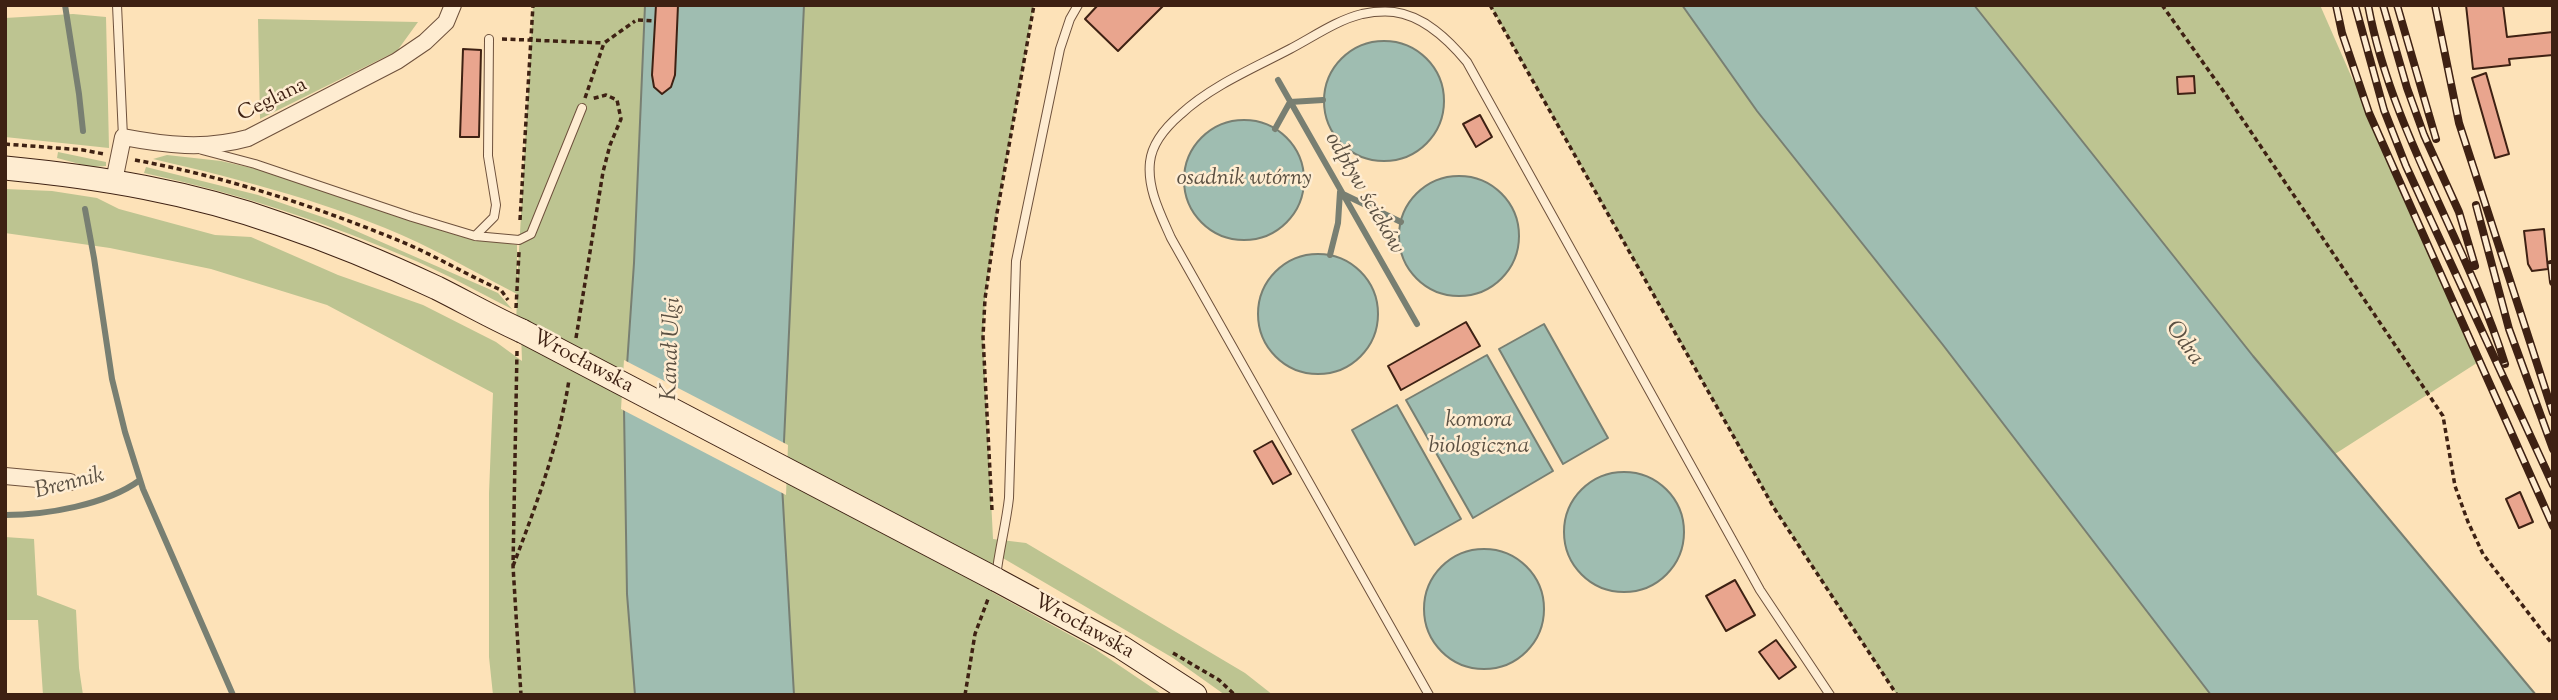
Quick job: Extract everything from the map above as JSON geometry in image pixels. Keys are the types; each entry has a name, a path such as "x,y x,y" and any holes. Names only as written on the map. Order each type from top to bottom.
{"main road":[{"name":"Wrocławska","path":"5,168 114,181 191,197 279,223 425,283 518,330 993,586 1121,647 1195,695"}],"street":[{"name":"Ceglana","path":"123,137 188,146 223,145 247,138 397,61 439,29 446,22 453,5"},
{"path":"114,181 123,137"},
{"path":"5,476 70,482"}],"lane":[{"path":"117,5 123,137"},
{"path":"993,586 1009,498 1016,261 1060,49 1070,19 1078,5"},
{"path":"1429,695 1171,238 1155,201 1151,181 1150,162 1156,144 1167,127 1198,100 1342,21 1377,12 1394,12 1421,22 1446,38 1466,62 1760,590 1830,695"},
{"path":"475,236 494,217 496,205 488,156 489,39"},
{"path":"188,146 256,164 475,236 519,240 531,234 582,108"}],"path":[{"path":"521,695 513,566 519,240 533,5"},
{"path":"992,512 983,337 985,299 997,213 1034,5"},
{"path":"1490,5 1774,508 1897,695"},
{"path":"2162,5 2443,416 2455,486 2468,523 2483,554 2553,645"},
{"path":"582,108 604,43 636,20 655,20"},
{"path":"489,39 532,38 604,43"},
{"path":"576,342 603,172 621,119 617,100 606,95 593,97 582,108"},
{"path":"5,144 83,150 119,157"},
{"path":"513,566 537,505 565,405 569,380"},
{"path":"965,695 975,634 993,586"}],"green space":[{"path":"533,5 645,5 634,263 624,409 627,594 635,695 493,695 489,657 489,493 493,393 327,305 211,269 110,248 5,233 5,189 52,191 97,198 119,209 215,235 251,237 338,275 423,305 496,342 522,361 521,332 516,329 517,294 417,242 353,216 254,184 153,159 167,155 221,161 278,174 459,236 517,245 517,285"},
{"path":"804,5 1034,5 997,213 985,299 983,337 993,539 1026,543 1245,673 1273,695 1225,695 1173,658 996,554 992,592 1092,647 1163,695 794,695 782,485"},
{"path":"1490,5 1682,5 1757,111 1943,345 2211,695 1897,695 1774,508"},
{"path":"1974,5 2320,5 2483,359 2335,454 2253,356"},
{"path":"73,14 106,17 109,148 5,137 5,18"},
{"path":"258,19 418,22 397,51 260,119"},
{"path":"58,152 106,162 106,166 91,167 57,158"},
{"path":"146,167 258,195 331,220 498,293 512,309 428,266 350,234 282,210 144,173"},
{"path":"5,537 34,539 37,595 76,610 83,695 43,695 38,620 5,620"}],"water":[{"name":"Kanał Ulgi","path":"645,5 804,5 782,485 794,695 635,695 627,594 624,409 634,263"},
{"name":"Odra","path":"1682,5 1974,5 2253,356 2536,695 2211,695 1943,345 1757,111"},
{"name":"osadnik wtórny","path":"1384,41 1407,46 1426,59 1439,78 1444,101 1439,124 1426,143 1407,156 1384,161 1361,156 1342,143 1329,124 1324,101 1329,78 1342,59 1361,46"},
{"name":"osadnik wtórny","path":"1244,120 1267,125 1286,138 1299,157 1304,180 1299,203 1286,222 1267,235 1244,240 1221,235 1202,222 1189,203 1184,180 1189,157 1202,138 1221,125"},
{"path":"1459,176 1482,181 1501,194 1514,213 1519,236 1514,259 1501,278 1482,291 1459,296 1436,291 1417,278 1404,259 1399,236 1404,213 1417,194 1436,181"},
{"name":"osadnik wtórny","path":"1318,254 1341,259 1360,272 1373,291 1378,314 1373,337 1360,356 1341,369 1318,374 1295,369 1276,356 1263,337 1258,314 1263,291 1276,272 1295,259"},
{"name":"komora biologiczna","path":"1544,324 1608,438 1563,464 1499,349"},
{"name":"komora biologiczna","path":"1487,355 1553,471 1473,518 1406,400"},
{"name":"komora biologiczna","path":"1397,405 1461,519 1415,545 1352,430"},
{"path":"1624,472 1647,477 1666,490 1679,509 1684,532 1679,555 1666,574 1647,587 1624,592 1601,587 1582,574 1569,555 1564,532 1569,509 1582,490 1601,477"},
{"path":"1484,549 1507,554 1526,567 1539,586 1544,609 1539,632 1526,651 1507,664 1484,669 1461,664 1442,651 1429,632 1424,609 1429,586 1442,567 1461,554"}],"pier":[{"path":"624,360 788,445 786,495 621,409"}],"building":[{"path":"656,5 678,5 675,75 671,87 662,94 654,87 652,75"},
{"path":"1098,5 1164,5 1118,51 1085,19"},
{"path":"2466,5 2503,5 2507,37 2553,32 2553,55 2509,59 2510,65 2473,69"},
{"path":"463,49 481,50 479,137 460,137"},
{"path":"2486,73 2509,154 2495,158 2472,78"},
{"path":"2194,76 2195,93 2178,94 2177,77"},
{"path":"1480,115 1492,137 1476,147 1463,124"},
{"path":"2544,229 2548,269 2532,271 2528,264 2524,231"},
{"path":"1466,322 1480,346 1401,390 1388,366"},
{"path":"1272,441 1291,474 1273,484 1254,451"},
{"path":"2520,492 2533,522 2519,528 2506,499"},
{"path":"1735,580 1755,615 1726,631 1706,596"},
{"path":"1776,640 1796,667 1779,679 1759,652"}],"waterway":[{"path":"65,5 83,131"},
{"name":"odpływ ścieków","path":"1278,80 1417,324"},
{"name":"odpływ ścieków","path":"1275,129 1290,102 1323,100"},
{"path":"1330,255 1338,223 1340,192"},
{"path":"1343,194 1401,222"},
{"path":"85,209 112,379 125,432 143,489 233,695"},
{"name":"Brennik","path":"5,515 75,507 110,496 140,480"}],"railway":[{"path":"2336,5 2342,33 2369,113 2553,526"},
{"path":"2355,5 2384,110 2406,166 2553,485"},
{"path":"2368,5 2394,98 2471,274 2505,364"},
{"path":"2383,5 2407,88 2424,135 2459,212 2475,266"},
{"path":"2397,5 2436,139"},
{"path":"2435,5 2459,123 2553,413"},
{"path":"2476,205 2509,329 2553,449"},
{"path":"2551,264 2553,282"}]}
